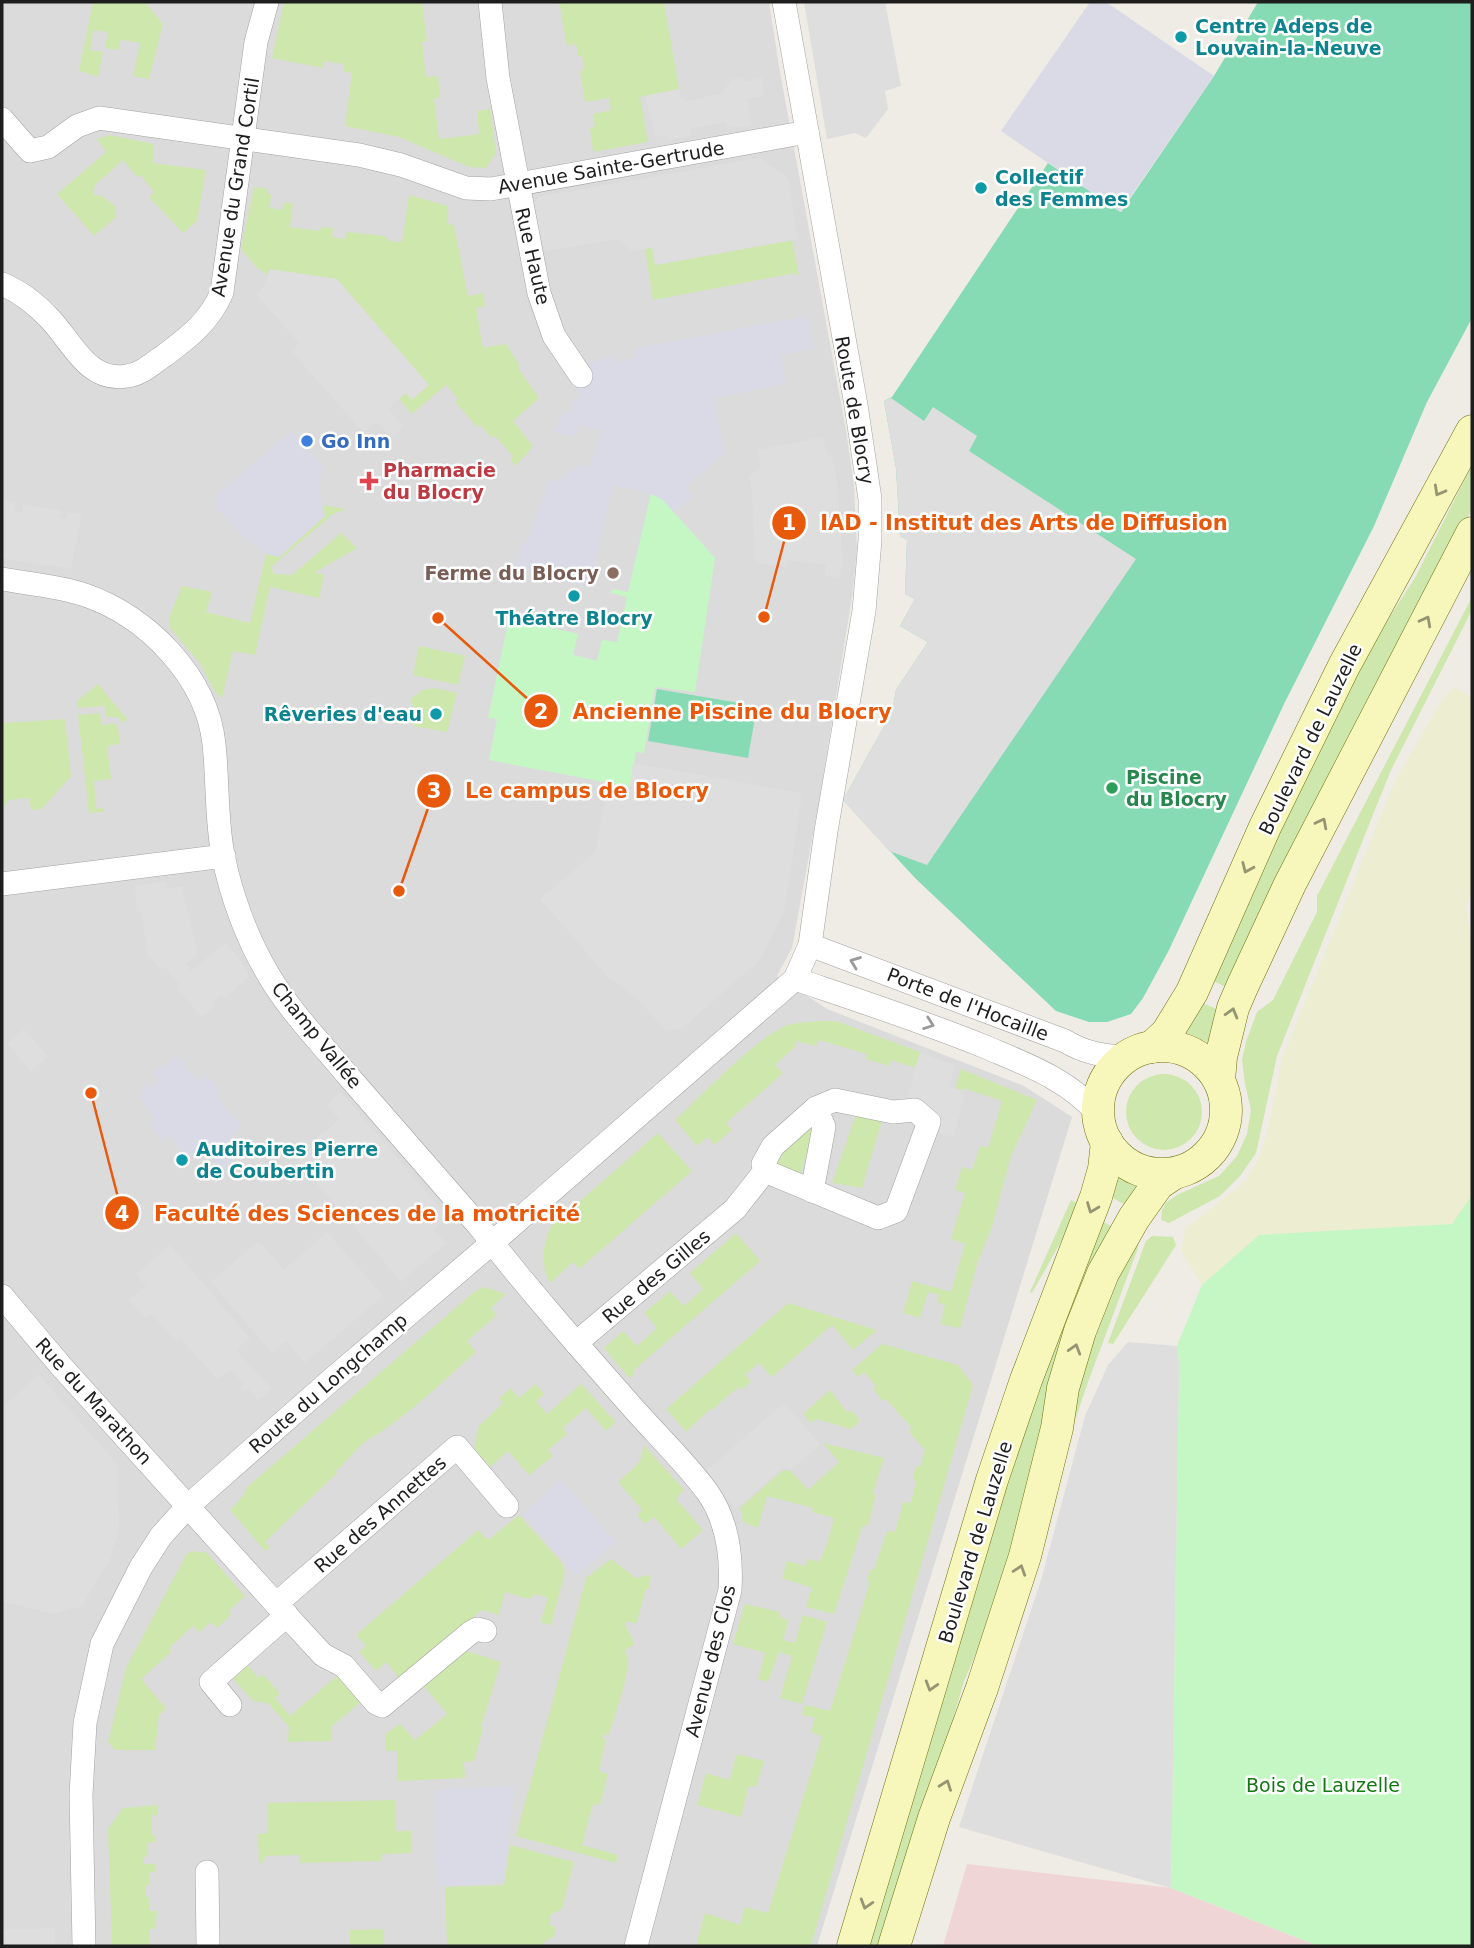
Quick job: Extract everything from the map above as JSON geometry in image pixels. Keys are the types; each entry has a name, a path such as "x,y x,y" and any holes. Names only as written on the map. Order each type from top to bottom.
{"main road":[{"name":"Boulevard de Lauzelle","path":"1139,1052 1167,1033 1192,992 1265,827 1344,666 1472,431"},
{"path":"1219,1080 1221,1057 1233,1008 1242,986 1290,884 1472,533"},
{"path":"894,1946 934,1818 982,1688 1025,1556 1057,1428 1063,1388 1080,1331 1103,1273 1134,1218 1158,1184 1173,1174 1192,1167 1208,1155 1220,1138 1225,1119 1225,1099 1219,1080 1202,1059 1178,1048 1139,1052 1111,1072 1101,1092 1102,1128 1118,1157 1134,1168 1153,1174 1173,1174"},
{"name":"Boulevard de Lauzelle","path":"853,1946 992,1480 1026,1380 1096,1197 1104,1169 1102,1128"}],"street":[{"name":"Avenue du Grand Cortil","path":"2,284 50,319 87,364 99,373 113,377 129,376 146,369 190,336 211,315 222,292 256,43 267,2"},
{"name":"Rue Haute","path":"490,2 498,78 539,293 554,336 581,376"},
{"name":"Route de Blocry","path":"784,2 856,405 870,499 870,540 864,611 833,788 810,945"},
{"name":"Avenue Sainte-Gertrude","path":"2,119 30,151 48,147 77,126 99,118 359,155 401,165 466,188 491,189 807,132"},
{"name":"Champ Vallée","path":"2,579 84,595 113,607 139,623 180,664 203,706 214,741 224,856 249,937 268,974 295,1014 492,1243"},
{"path":"2,884 224,856"},
{"name":"Route du Longchamp","path":"84,1946 81,1795 85,1723 102,1644 160,1536 188,1506 340,1372 795,979 810,945"},
{"name":"Porte de l'Hocaille","path":"810,945 1065,1041 1081,1051 1101,1056 1139,1052"},
{"name":"Porte de l'Hocaille","path":"795,979 936,1026 1039,1070 1069,1087 1102,1128"},
{"path":"765,1171 812,1191 878,1219 897,1211 929,1122 915,1111 893,1112 835,1100 816,1108 824,1127 812,1191"},
{"name":"Rue des Gilles","path":"576,1343 736,1209 765,1171 763,1164 773,1146 816,1108"},
{"name":"Avenue des Clos","path":"492,1243 709,1494 727,1535 732,1558 730,1590 636,1946"},
{"name":"Rue du Marathon","path":"2,1296 61,1366 323,1655 344,1666 376,1703 382,1706 470,1633 477,1629 485,1631"},
{"name":"Rue des Annettes","path":"230,1705 211,1682 281,1609 457,1447 507,1506"},
{"path":"207,1872 208,1946"}],"shaded area":[{"path":"2,2 769,2 846,430 854,486 857,550 820,796 792,948 777,976 827,1009 1024,1086 1072,1117 817,1946 2,1946"},
{"path":"804,2 885,2 901,86 885,91 888,109 866,138 855,133 827,139"},
{"path":"1090,2 1106,2 1214,76 1120,212 1001,131"},
{"path":"743,77 743,82 762,78 764,96 747,99 751,125 727,128 726,122 690,128 691,136 669,140 665,136 655,137 645,96 679,89 681,98 686,101 721,94 732,79"},
{"path":"760,158 788,178 798,239 655,265 652,247 632,251 617,239 546,251 537,233 531,205 538,197"},
{"path":"270,269 337,279 429,385 412,400 406,393 392,405 389,410 404,427 392,438 377,422 364,433 291,351 299,343 256,294 264,286"},
{"path":"807,316 814,348 781,355 786,384 714,398 724,453 685,487 693,496 674,512 662,499 651,494 613,485 589,587 512,569 534,525 549,479 556,482 579,465 589,467 597,448 602,431 579,424 574,437 556,432 554,428 560,424 557,419 574,408 571,402 581,396 576,388 591,362 615,356 616,362 637,358 636,348"},
{"path":"891,398 924,421 933,407 977,436 969,451 1136,559 927,865 889,851 843,800 892,712 896,690 928,642 900,626 915,599 905,594 907,540 900,536 896,468 884,401"},
{"path":"291,431 324,468 321,471 319,493 325,516 279,557 266,554 245,539 217,508 218,494"},
{"path":"824,437 828,455 832,455 836,477 843,564 840,577 825,576 826,565 788,560 786,567 755,563 749,476 760,467 757,450"},
{"path":"2,500 17,503 14,508 16,513 22,512 23,504 62,511 59,517 63,520 67,518 67,512 82,514 71,569 2,558"},
{"path":"633,763 802,793 785,909 760,960 681,1029 667,1031 637,999 608,977 540,899 595,852 605,797 628,800"},
{"path":"165,882 167,889 182,886 198,954 186,963 191,971 225,943 241,960 249,977 225,998 221,995 212,1002 215,1006 202,1017 177,989 180,985 165,967 160,969 148,955 141,911 137,912 135,886"},
{"path":"24,1029 48,1056 31,1071 7,1044"},
{"path":"920,1052 955,1066 949,1086 962,1091 961,1094 965,1096 953,1137 926,1129 902,1112"},
{"path":"176,1056 181,1061 185,1058 187,1061 183,1065 197,1080 205,1074 220,1092 216,1096 242,1127 233,1135 237,1140 234,1143 232,1163 220,1173 216,1168 219,1166 202,1147 189,1157 169,1136 163,1142 149,1125 155,1119 140,1100 141,1090 146,1085 150,1089 159,1081 153,1073 160,1067 162,1069"},
{"path":"341,1092 448,1217 434,1229 446,1243 401,1282 295,1158 339,1119 327,1105"},
{"path":"327,1232 383,1296 305,1363 286,1341 272,1353 211,1282 258,1241 284,1270"},
{"path":"170,1245 250,1338 236,1350 272,1389 258,1400 247,1388 243,1391 240,1388 244,1384 231,1369 218,1380 181,1338 176,1342 151,1313 145,1318 129,1300 146,1286 136,1274"},
{"path":"1128,1342 1177,1346 1179,1364 1171,1888 959,1827 1042,1577 1085,1416 1108,1365"},
{"path":"38,1374 117,1464 119,1529 109,1561 82,1606 53,1614 4,1602 2,1599 2,1408"},
{"path":"784,1403 820,1444 792,1469 784,1467 736,1509 705,1472"},
{"path":"561,1480 615,1542 577,1575 523,1514"},
{"path":"514,1786 503,1883 437,1886 435,1789"},
{"path":"967,1864 1171,1888 1318,1946 943,1946"},
{"path":"55,1928 55,1946 2,1946 2,1930"}],"green space":[{"path":"93,2 145,2 163,24 149,79 133,76 140,43 121,40 118,50 105,48 108,32 93,30 90,50 103,52 98,77 79,71"},
{"path":"284,2 422,2 427,41 422,42 426,77 438,76 440,98 434,99 439,139 479,134 477,111 490,109 496,153 486,168 469,167 399,137 345,126 352,73 343,71 344,64 324,61 323,68 272,58"},
{"path":"559,2 664,2 679,89 640,97 648,142 593,152 590,128 595,127 593,114 611,110 609,98 585,102 580,71 584,70 582,56 578,56 576,44 567,46"},
{"path":"1258,2 1472,2 1472,318 1427,402 1374,526 1284,704 1169,950 1143,998 1131,1014 1107,1022 1089,1022 1056,1011 916,879 843,800 892,712 896,690 928,642 900,626 915,599 905,594 907,540 900,536 896,468 884,401 892,397 1048,163 1121,212 1214,76"},
{"path":"110,135 153,144 153,163 206,170 197,221 183,233 149,197 154,192 123,160 95,185 93,195 102,196 116,207 116,217 94,236 57,194 106,152 97,139"},
{"path":"254,187 268,189 268,194 271,194 270,208 282,210 284,202 293,204 290,227 320,231 321,227 333,228 332,237 345,239 347,232 385,236 389,241 402,242 409,195 448,206 448,224 454,225 468,296 483,293 485,306 476,308 483,348 506,344 520,366 518,368 539,398 513,421 533,446 516,466 510,459 513,456 495,436 492,438 480,425 477,427 455,402 458,399 446,385 412,414 399,399 406,393 428,386 269,269 268,275 256,267 241,249"},
{"path":"792,240 799,275 795,273 653,300 645,249 652,247 656,265"},
{"path":"1472,465 1472,509 1231,989 1206,978 1339,695 1415,578"},
{"path":"651,494 662,499 715,558 695,692 655,687 644,753 636,752 630,787 489,760 497,719 488,718 509,618 578,634 573,655 597,661 602,640 617,642 627,597 611,593 612,589 628,592"},
{"path":"323,505 346,509 333,514 271,567 274,574 292,575 341,533 357,548 315,572 324,575 319,598 270,587 255,655 233,651 222,698 215,692 200,663 169,627 170,615 182,586 212,592 206,612 250,623 266,554 279,557 325,516"},
{"path":"1472,597 1472,610 1391,770 1277,1056 1256,1153 1240,1176 1220,1196 1169,1223 1161,1220 1166,1203 1177,1195 1219,1176 1237,1156 1247,1134 1251,1110 1242,1060 1257,1012 1273,1000 1317,912 1317,896"},
{"path":"419,646 465,656 458,685 413,675"},
{"path":"98,684 127,719 123,723 118,717 106,717 106,706 78,708 77,701"},
{"path":"1454,687 1472,698 1472,891 1466,908 1472,946 1472,1195 1453,1224 1259,1235 1202,1285 1181,1250 1186,1228 1246,1181 1260,1156 1269,1126 1282,1059 1395,781 1444,697"},
{"path":"435,688 457,693 447,732 413,726 418,718 410,699 423,690"},
{"path":"657,689 757,706 748,758 648,741"},
{"path":"100,713 102,725 114,723 118,727 120,744 107,746 111,779 94,781 96,809 103,808 103,812 89,813 78,715"},
{"path":"65,719 71,776 42,809 31,810 29,798 9,800 2,806 2,723"},
{"path":"1198,1001 1226,1013 1213,1042 1208,1043 1185,1032"},
{"path":"836,1021 920,1052 916,1068 891,1060 889,1066 866,1059 867,1054 819,1040 816,1046 796,1041 795,1047 775,1065 783,1073 726,1123 732,1130 714,1145 708,1137 697,1146 675,1120 761,1041 788,1025"},
{"path":"961,1069 1037,1100 1011,1156 960,1328 940,1324 945,1305 937,1302 939,1295 928,1292 920,1318 903,1313 912,1281 951,1292 965,1244 951,1239 965,1193 955,1190 962,1167 972,1170 980,1146 988,1148 1002,1101 963,1088 962,1091 955,1088"},
{"path":"1164,1074 1178,1077 1191,1085 1199,1098 1202,1112 1199,1126 1191,1139 1178,1147 1164,1150 1150,1147 1137,1139 1129,1126 1126,1112 1129,1098 1137,1085 1150,1077"},
{"path":"858,1109 883,1117 862,1188 832,1183"},
{"path":"810,1126 815,1128 800,1175 774,1169 777,1154"},
{"path":"658,1133 692,1171 579,1269 573,1262 550,1283 544,1255 550,1227"},
{"path":"1119,1172 1144,1183 1132,1209 1108,1195"},
{"name":"Bois de Lauzelle","path":"1472,1195 1472,1946 1318,1946 1171,1888 1179,1364 1177,1346 1202,1285 1259,1235 1452,1224"},
{"path":"1071,1200 1081,1206 1032,1293 1030,1292"},
{"path":"1097,1218 1119,1231 1010,1574 964,1681 886,1946 862,1946 959,1620"},
{"path":"736,1233 760,1261 633,1371 635,1374 629,1378 604,1348 623,1331 637,1346 657,1328 644,1313 670,1291 684,1306 703,1289 690,1273"},
{"path":"1152,1236 1173,1237 1176,1245 1113,1344 1108,1343 1146,1241"},
{"path":"1138,1240 1138,1248 1046,1506 1095,1316"},
{"path":"484,1287 506,1294 491,1308 497,1315 467,1341 476,1352 411,1409 361,1445 337,1473 265,1542 270,1547 265,1551 230,1510 243,1496 247,1487 474,1292"},
{"path":"788,1303 877,1330 853,1350 832,1325 772,1377 759,1363 745,1375 751,1382 741,1390 738,1387 686,1432 666,1409"},
{"path":"882,1344 958,1365 973,1385 811,1946 696,1946 705,1913 740,1925 745,1907 768,1913 822,1736 811,1732 815,1718 802,1715 805,1705 830,1711 870,1582 867,1580 870,1570 874,1570 887,1531 895,1532 903,1502 911,1503 916,1466 920,1467 925,1450 909,1432 911,1427 886,1399 883,1401 873,1389 876,1386 864,1372 858,1377 852,1370"},
{"path":"535,1384 544,1394 536,1401 547,1414 581,1384 616,1422 606,1431 586,1408 563,1428 567,1434 548,1450 553,1456 529,1475 508,1451 490,1467 474,1448 479,1426 503,1403 499,1398 511,1388 519,1398"},
{"path":"830,1390 846,1411 853,1412 860,1421 851,1429 816,1419 811,1423 803,1414"},
{"path":"823,1443 884,1458 873,1493 876,1495 868,1526 863,1525 834,1614 806,1607 812,1588 782,1578 787,1561 805,1566 808,1559 819,1562 834,1518 812,1512 813,1508 767,1496 758,1528 743,1522 740,1508 783,1470 791,1471 808,1490 839,1462"},
{"path":"643,1444 684,1490 676,1499 703,1530 681,1549 654,1517 645,1524 637,1515 642,1510 618,1482 639,1461"},
{"path":"519,1515 562,1563 565,1572 551,1625 540,1622 548,1598 537,1594 529,1599 505,1592 499,1615 482,1610 401,1680 386,1662 376,1671 359,1652 366,1646 356,1635 478,1530 488,1540"},
{"path":"192,1551 207,1553 245,1596 229,1611 231,1615 217,1628 211,1622 199,1632 193,1626 169,1648 172,1651 141,1679 166,1708 159,1715 155,1750 115,1750 108,1742 126,1668 186,1555"},
{"path":"611,1559 636,1578 651,1575 649,1589 646,1589 636,1624 627,1621 625,1625 635,1644 625,1650 627,1668 623,1691 609,1735 603,1734 602,1738 606,1739 599,1771 608,1774 600,1805 593,1804 582,1845 618,1855 616,1863 516,1836 586,1578"},
{"path":"745,1604 780,1612 779,1617 789,1620 783,1640 795,1643 803,1615 827,1622 802,1704 780,1698 792,1656 779,1652 768,1682 758,1679 765,1653 733,1644"},
{"path":"463,1650 501,1662 481,1727 483,1728 474,1761 464,1762 465,1778 397,1781 397,1751 385,1751 385,1734 400,1724 415,1740 447,1714 422,1684"},
{"path":"248,1665 258,1678 263,1674 280,1694 275,1698 290,1716 339,1674 362,1701 331,1727 332,1741 288,1742 289,1727 268,1703 253,1701 233,1679"},
{"path":"737,1754 764,1761 756,1787 749,1786 741,1817 697,1805 706,1773 729,1780"},
{"path":"395,1800 396,1831 411,1831 412,1853 381,1854 381,1861 299,1863 299,1855 265,1856 264,1863 259,1863 258,1834 268,1833 267,1803"},
{"path":"158,1805 158,1815 152,1815 152,1835 155,1835 155,1842 148,1843 148,1856 144,1857 144,1864 155,1864 155,1872 149,1872 145,1897 149,1897 149,1911 157,1911 155,1929 149,1929 149,1945 112,1946 108,1829 123,1808"},
{"path":"510,1845 574,1862 562,1909 550,1915 549,1925 556,1927 554,1936 544,1942 543,1946 447,1946 445,1887 504,1885"},
{"path":"384,1929 384,1946 350,1946 350,1930"}],"place":[{"name":"Centre Adeps de Louvain-la-Neuve","path":"1181,37"},
{"name":"Collectif des Femmes","path":"981,188"},
{"name":"Go Inn","path":"307,441"},
{"name":"Pharmacie du Blocry","path":"369,481"},
{"name":"Ferme du Blocry","path":"613,573"},
{"name":"Théatre Blocry","path":"574,596"},
{"name":"IAD - Institut des Arts de Diffusion","path":"764,617"},
{"name":"Ancienne Piscine du Blocry","path":"438,618"},
{"name":"Rêveries d'eau","path":"436,714"},
{"name":"Piscine du Blocry","path":"1112,788"},
{"name":"Le campus de Blocry","path":"399,891"},
{"name":"Faculté des Sciences de la motricité","path":"91,1093"},
{"name":"Auditoires Pierre de Coubertin","path":"182,1160"}]}
